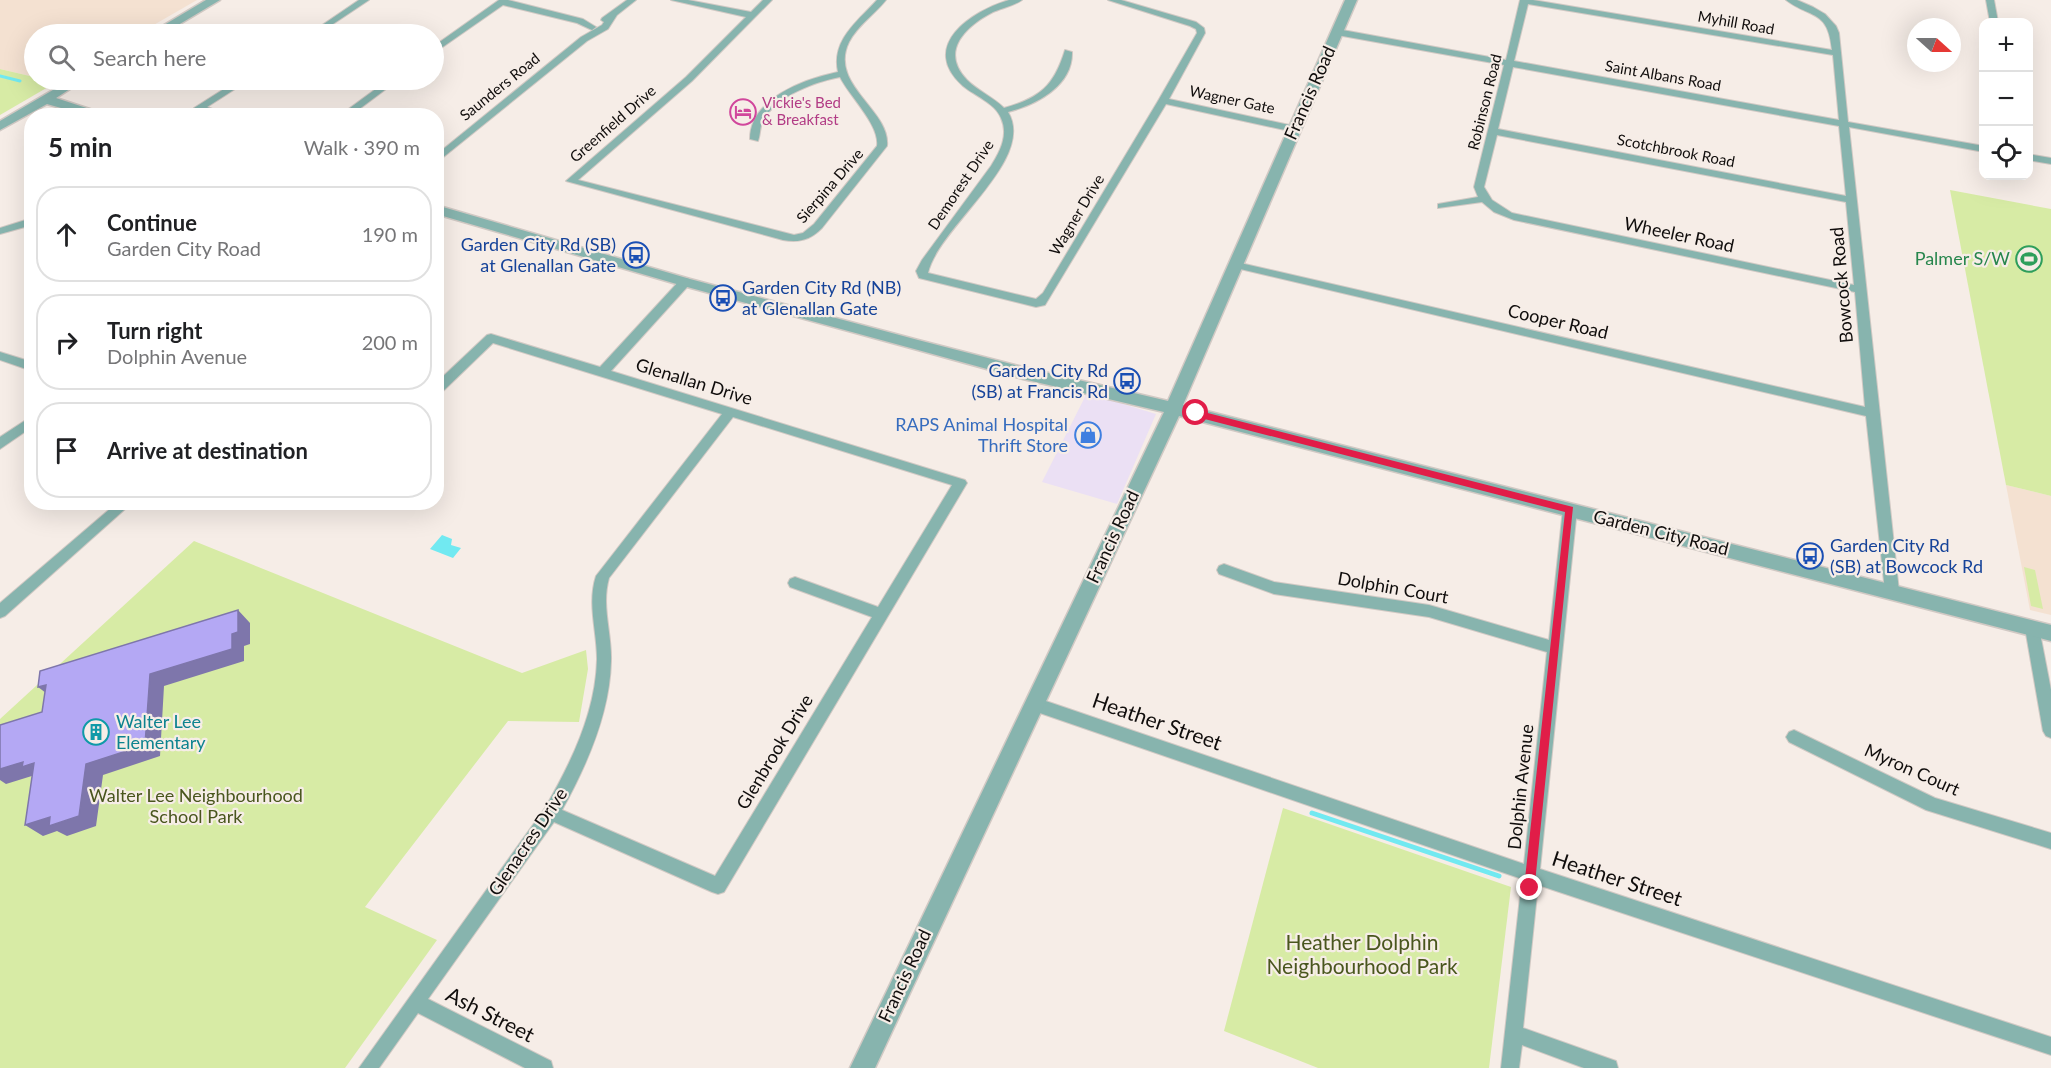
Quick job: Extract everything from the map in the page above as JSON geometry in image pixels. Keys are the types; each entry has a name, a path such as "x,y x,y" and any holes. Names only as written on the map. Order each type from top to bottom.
{"street":[{"path":"172,24 214,0"},
{"path":"328,24 365,0"},
{"name":"Saunders Road","path":"444,153 632,0"},
{"path":"675,0 751,15"},
{"name":"Greenfield Drive","path":"768,0 689,79 571,181 783,237 801,239"},
{"path":"755,140 753,132 757,122 786,94 807,83 842,74 839,62 842,46 852,31 882,0"},
{"path":"1018,0 992,8 974,18 959,33 951,52 960,78 1002,111 1025,105 1045,95 1066,65 1068,52"},
{"name":"Wagner Drive","path":"925,265 923,275 1024,300 1041,302 1201,35 1200,28 1194,24 1112,0"},
{"name":"Francis Road","path":"862,1068 1173,408 1351,0"},
{"name":"Myhill Road","path":"1525,0 1838,53"},
{"name":"Robinson Road","path":"1488,203 1479,187 1525,0"},
{"name":"Bowcock Road","path":"1790,0 1814,10 1831,23 1835,33 1872,413 1892,591"},
{"path":"1990,0 1993,18"},
{"path":"444,44 502,1 599,25"},
{"name":"Saint Albans Road","path":"1337,32 1979,148"},
{"name":"Sierpina Drive","path":"801,239 818,226 882,146 880,129 842,74"},
{"path":"30,108 61,90"},
{"path":"199,108 228,90"},
{"path":"354,108 379,90"},
{"path":"45,99 77,108"},
{"name":"Wagner Gate","path":"1163,101 1294,129"},
{"name":"Demorest Drive","path":"925,265 1005,151 1010,132 1002,111"},
{"path":"0,126 24,112"},
{"name":"Scotchbrook Road","path":"1493,131 1852,200"},
{"path":"2033,158 2051,161"},
{"path":"1442,206 1488,203"},
{"name":"Wheeler Road","path":"1488,203 1514,217 1861,290"},
{"name":"Garden City Road","path":"444,211 685,282 1023,374 1102,390 2042,630"},
{"path":"0,231 24,224"},
{"name":"Cooper Road","path":"1236,265 1872,413"},
{"path":"602,373 685,282"},
{"name":"Glenallan Drive","path":"444,383 490,338 960,483"},
{"path":"0,356 24,364"},
{"name":"Glenacres Drive","path":"368,1068 550,813 565,788 585,745 597,703 604,661 598,596 603,576 730,412"},
{"path":"0,444 24,426"},
{"name":"Glenbrook Drive","path":"550,813 718,886 960,483"},
{"name":"Dolphin Avenue","path":"1510,1068 1570,509"},
{"path":"0,612 118,510"},
{"name":"Dolphin Court","path":"1224,570 1274,588 1429,611 1555,648"},
{"path":"795,583 881,614"},
{"path":"2042,630 2051,731"},
{"name":"Heather Street","path":"1034,704 1531,874 2051,1046"},
{"name":"Myron Court","path":"1794,737 1932,805 2051,841"},
{"name":"Ash Street","path":"416,1002 544,1068"},
{"path":"1513,1033 1609,1068"}],"shaded area":[{"path":"0,0 197,0 155,24 24,24 24,75 0,69"},
{"path":"1087,393 1156,414 1117,504 1042,482"},
{"path":"2006,485 2051,496 2051,615 2030,610"}],"green space":[{"path":"0,69 24,75 24,90 43,90 0,115"},
{"path":"1950,190 2051,209 2051,496 2006,485"},
{"name":"Walter Lee Neighbourhood School Park","path":"194,541 522,673 586,650 588,669 579,722 508,721 365,907 437,940 345,1068 0,1068 0,719"},
{"path":"2024,567 2035,570 2043,609 2031,606"},
{"name":"Heather Dolphin Neighbourhood Park","path":"1283,808 1511,887 1489,1068 1318,1068 1224,1031"}],"water":[{"path":"442,535 452,539 451,545 461,548 453,558 430,549"}],"building":[{"name":"Walter Lee Elementary","path":"238,610 238,632 232,634 232,649 150,674 145,745 86,764 79,816 49,826 50,817 25,825 34,763 22,767 23,762 0,769 0,725 42,712 46,685 38,687 40,671"}],"waterway":[{"path":"0,76 20,81"},
{"path":"1312,813 1499,876"}],"place":[{"name":"Vickie's Bed & Breakfast","path":"743,112"},
{"name":"Garden City Rd (SB) at Glenallan Gate","path":"636,255"},
{"name":"Palmer S/W","path":"2029,259"},
{"name":"Garden City Rd (NB) at Glenallan Gate","path":"723,298"},
{"name":"Garden City Rd (SB) at Francis Rd","path":"1127,381"},
{"name":"RAPS Animal Hospital Thrift Store","path":"1088,435"},
{"name":"Garden City Rd (SB) at Bowcock Rd","path":"1810,556"},
{"name":"Walter Lee Elementary","path":"96,732"}],"route":[{"path":"1196,413 1570,509 1530,888"}]}
